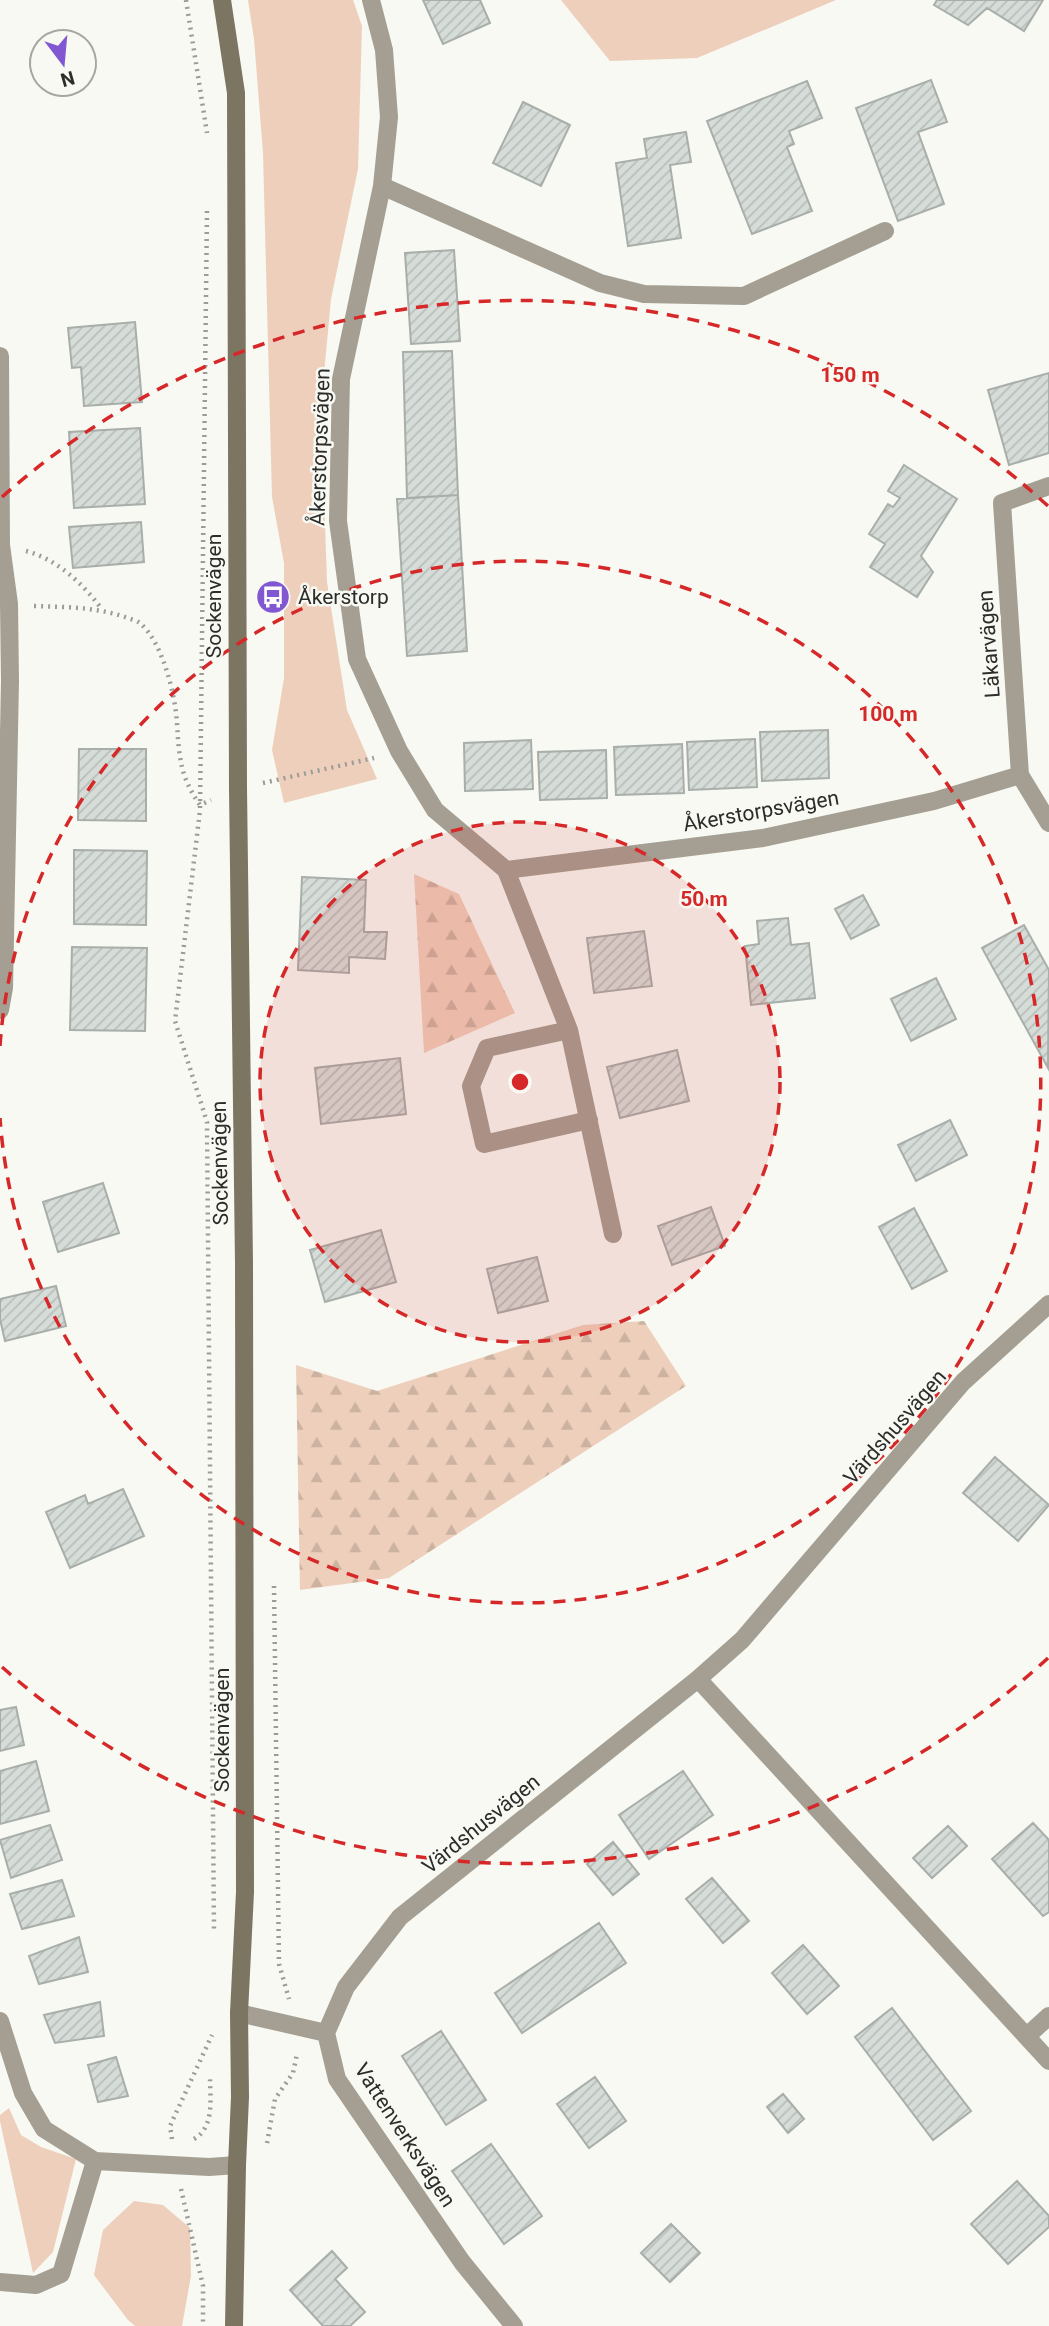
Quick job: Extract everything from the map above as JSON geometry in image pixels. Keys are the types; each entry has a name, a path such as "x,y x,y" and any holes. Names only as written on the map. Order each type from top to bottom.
{"street":[{"name":"Sockenvägen","path":"222,0 236,93 238,789 244,1277 246,1892 239,2013 240,2097 234,2326"},
{"name":"Åkerstorpsvägen","path":"370,0 384,50 389,117 382,186 341,379 338,521 357,659 399,751 435,810 506,870 569,1030 613,1234"},
{"path":"382,186 600,283 644,294 744,296 885,231"},
{"path":"0,356 1,545 9,604 5,680 0,1010"},
{"name":"Läkarvägen","path":"1049,486 1002,503 1020,775 1049,823"},
{"name":"Åkerstorpsvägen","path":"506,870 763,838 934,801 1020,775"},
{"path":"569,1030 487,1048 471,1086 484,1144 589,1120"},
{"name":"Värdshusvägen","path":"326,2033 346,1987 400,1917 698,1679 742,1640 963,1382 1049,1304"},
{"path":"698,1679 1049,2061"},
{"path":"239,2013 326,2033"},
{"path":"1027,2036 1049,2016"},
{"path":"0,2021 23,2093 44,2129 95,2161 209,2167 237,2165"},
{"name":"Vattenverksvägen","path":"326,2033 337,2079 462,2262 514,2326"},
{"path":"0,2282 36,2284 61,2274 95,2161"}],"path":[{"path":"187,0 208,137"},
{"path":"207,206 200,805 175,1021 207,1122 214,1936"},
{"path":"1,545 40,555 90,592 102,609"},
{"path":"9,604 102,609 139,622 156,642 166,668 173,699 181,771 200,805"},
{"path":"200,805 238,789 399,751"},
{"path":"212,2047 213,2024"},
{"path":"203,2326 203,2286 170,2126 212,2035"},
{"path":"173,2146 198,2138 209,2123 211,2071"}],"green space":[{"path":"248,0 353,0 362,26 358,169 331,299 321,406 327,582 347,710 377,779 284,803 272,750 284,678 284,563 272,497 263,153 254,39"},
{"path":"561,0 836,0 697,58 610,61"},
{"path":"414,874 459,894 515,1013 424,1053"},
{"path":"644,1321 686,1386 389,1578 300,1590 296,1365 377,1391 583,1325"},
{"path":"9,2108 21,2135 41,2147 76,2159 53,2252 33,2273 0,2121 0,2115"},
{"path":"134,2201 163,2205 190,2228 191,2276 182,2326 135,2326 94,2275 103,2230"}],"building":[{"path":"423,0 480,0 490,23 443,44"},
{"path":"937,0 1043,0 1024,31 987,8 968,25 934,5"},
{"path":"931,80 947,122 918,132 944,204 898,221 856,108"},
{"path":"807,81 822,118 789,131 794,144 787,147 812,211 752,234 707,121"},
{"path":"523,102 570,125 541,186 493,163"},
{"path":"686,132 691,162 670,165 681,238 628,246 616,163 647,158 644,139"},
{"path":"454,250 460,341 411,344 405,253"},
{"path":"135,322 142,402 84,406 81,367 72,368 68,328"},
{"path":"452,351 458,495 407,498 403,352"},
{"path":"1049,373 1049,453 1009,465 988,390"},
{"path":"140,428 145,504 74,508 69,432"},
{"path":"904,465 957,499 921,556 933,572 917,597 870,567 885,544 869,534 888,504 893,507 900,498 888,491"},
{"path":"458,495 467,651 407,656 397,499"},
{"path":"141,522 144,562 73,568 69,527"},
{"path":"828,730 829,778 762,781 760,732"},
{"path":"755,739 757,787 689,790 687,742"},
{"path":"531,740 533,789 465,791 464,743"},
{"path":"682,744 684,793 616,795 614,747"},
{"path":"79,749 146,749 146,821 78,820"},
{"path":"606,750 607,798 540,800 538,752"},
{"path":"74,850 147,851 146,925 74,924"},
{"path":"302,877 366,880 364,932 387,932 385,959 349,957 349,973 298,970"},
{"path":"863,895 879,925 851,939 835,909"},
{"path":"788,918 791,945 809,943 815,998 751,1005 745,946 759,944 757,921"},
{"path":"1024,925 1049,970 1048,1068 982,948"},
{"path":"644,931 652,986 594,993 587,938"},
{"path":"72,947 147,948 145,1031 70,1030"},
{"path":"936,978 956,1019 911,1041 891,999"},
{"path":"677,1050 689,1101 620,1118 607,1067"},
{"path":"400,1058 406,1114 321,1124 315,1068"},
{"path":"950,1120 967,1155 916,1181 898,1145"},
{"path":"103,1183 119,1233 58,1252 43,1202"},
{"path":"711,1207 725,1246 672,1265 658,1226"},
{"path":"914,1208 947,1271 912,1289 879,1227"},
{"path":"381,1230 396,1282 325,1302 310,1250"},
{"path":"537,1257 548,1301 498,1313 487,1269"},
{"path":"56,1286 66,1326 5,1341 0,1319 0,1299"},
{"path":"995,1457 1049,1505 1018,1541 963,1493"},
{"path":"123,1489 144,1536 70,1568 46,1512 85,1495 88,1504"},
{"path":"16,1707 24,1745 0,1751 0,1710"},
{"path":"36,1761 49,1811 0,1824 0,1771"},
{"path":"683,1771 713,1815 649,1859 619,1815"},
{"path":"1033,1823 1049,1840 1049,1912 1043,1916 992,1859"},
{"path":"50,1825 62,1860 11,1878 0,1840"},
{"path":"948,1826 967,1846 932,1878 913,1858"},
{"path":"613,1842 639,1874 613,1895 587,1864"},
{"path":"712,1878 749,1921 723,1943 686,1899"},
{"path":"62,1880 74,1916 22,1929 10,1894"},
{"path":"599,1923 626,1963 522,2033 495,1993"},
{"path":"79,1937 88,1972 39,1984 29,1956"},
{"path":"803,1945 839,1986 807,2014 772,1973"},
{"path":"100,2002 104,2036 55,2043 44,2015"},
{"path":"892,2008 971,2111 933,2140 855,2037"},
{"path":"441,2031 486,2100 446,2125 402,2056"},
{"path":"116,2057 128,2096 98,2102 88,2065"},
{"path":"595,2077 626,2121 589,2148 557,2104"},
{"path":"783,2094 804,2119 788,2133 767,2107"},
{"path":"491,2144 542,2216 504,2244 452,2171"},
{"path":"1017,2181 1049,2216 1049,2227 1008,2264 971,2224"},
{"path":"671,2224 700,2253 670,2282 641,2253"},
{"path":"332,2251 347,2268 335,2279 365,2312 350,2326 323,2326 290,2290"}],"place":[{"name":"Åkerstorp","path":"273,597"}]}
